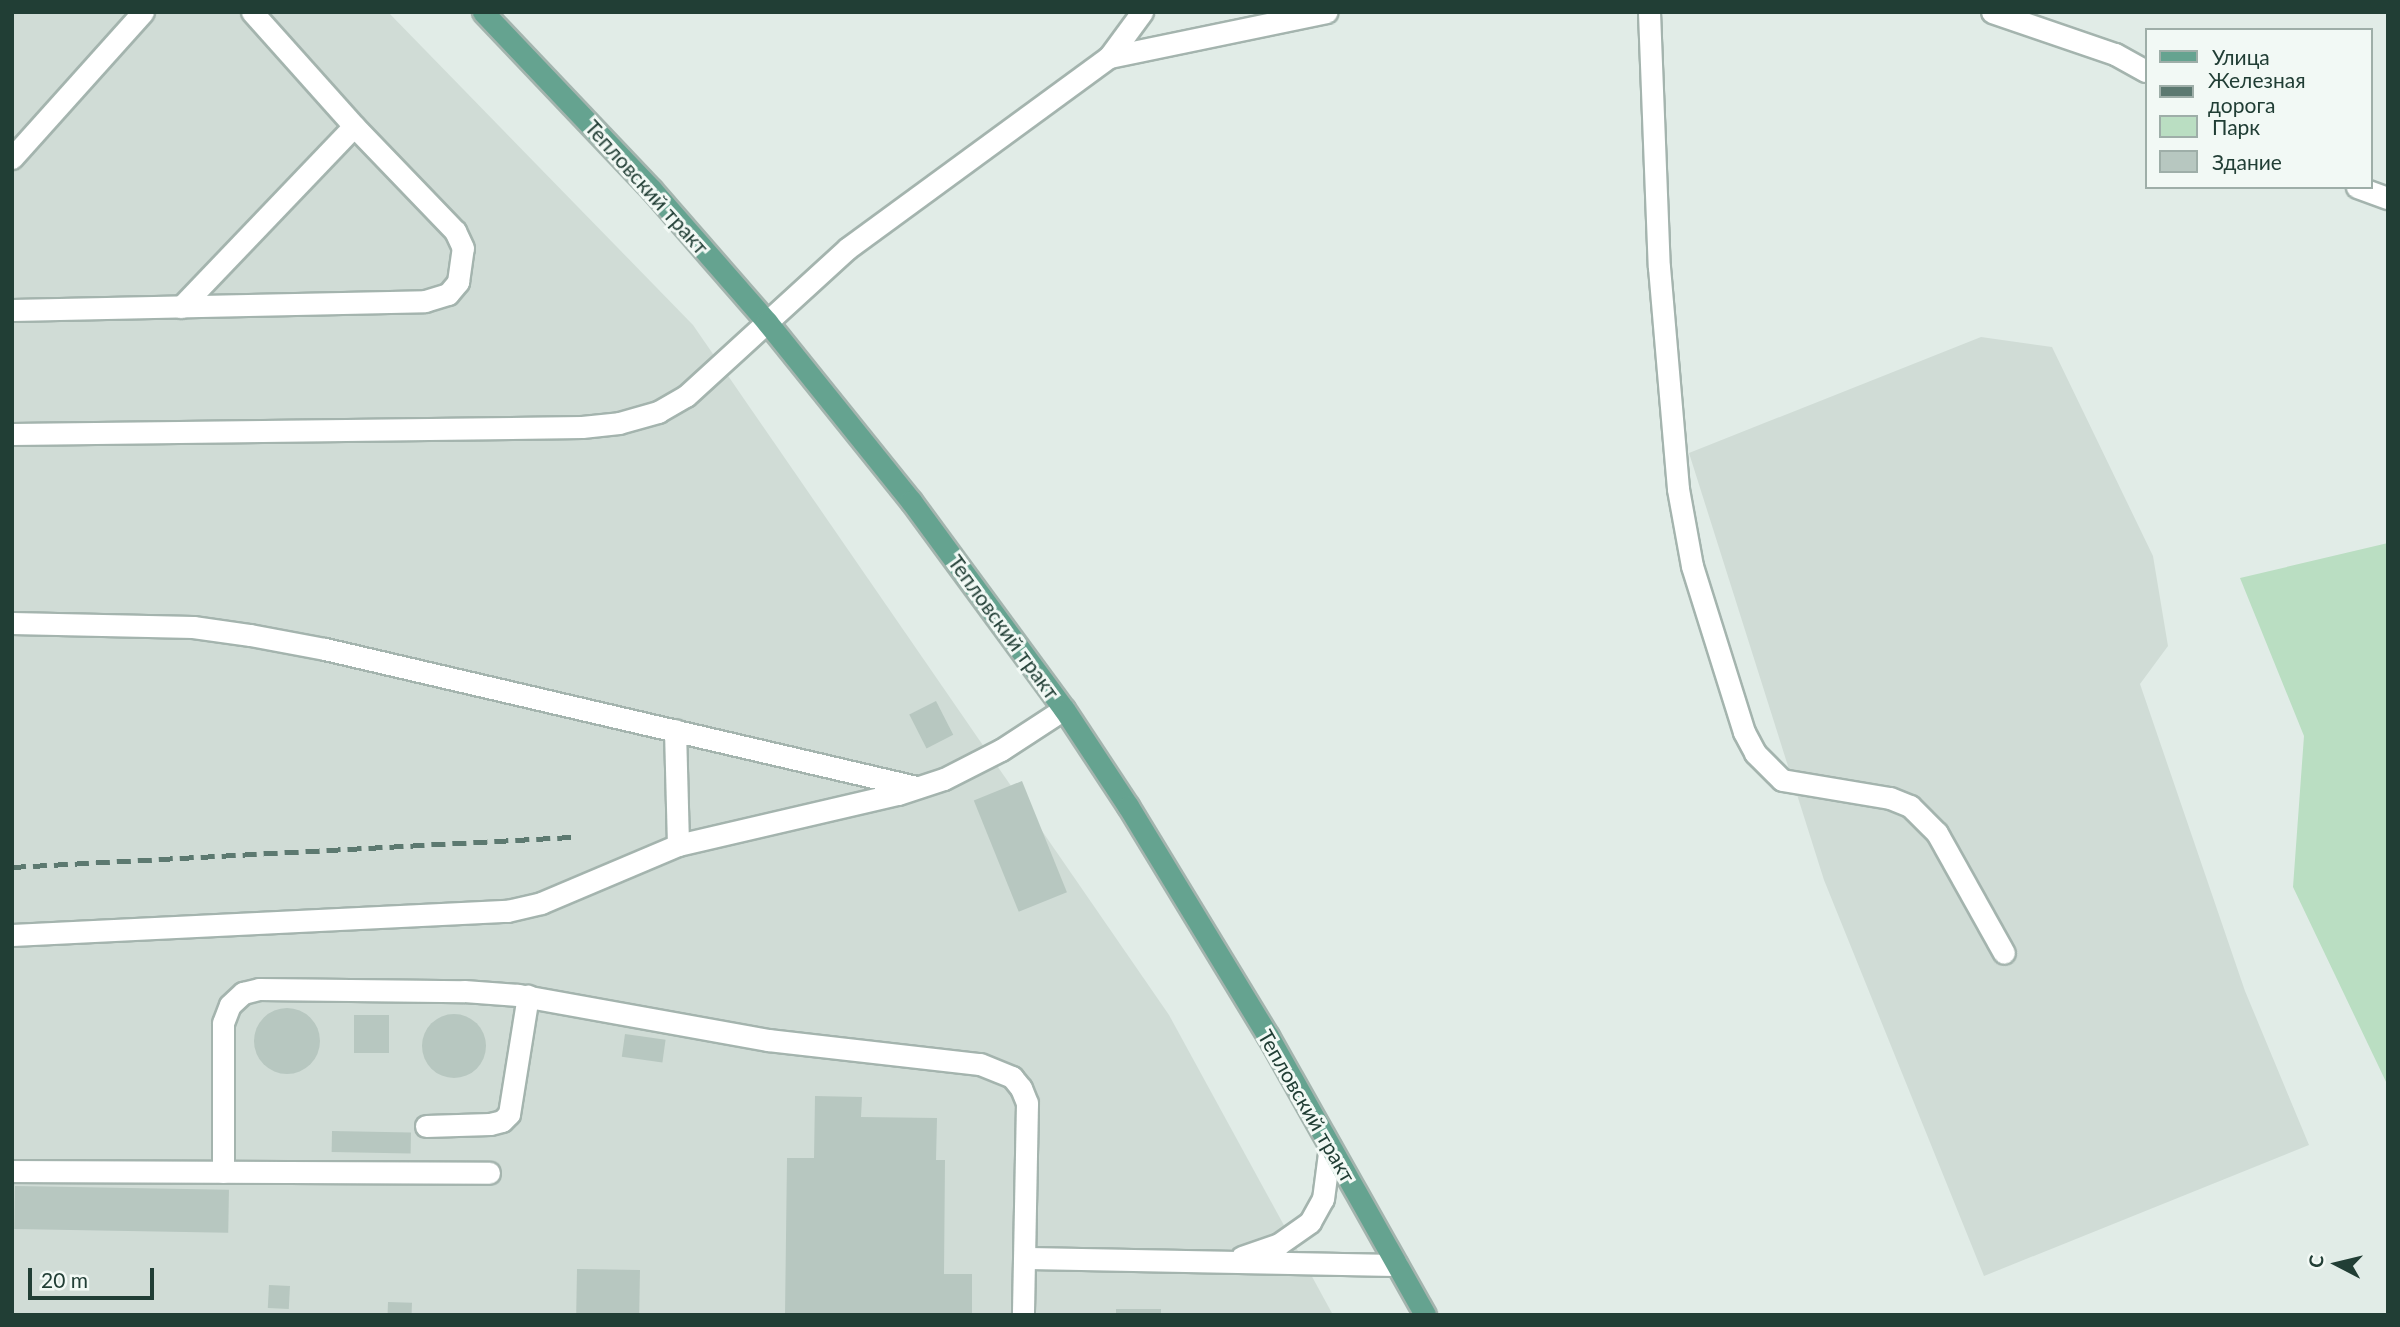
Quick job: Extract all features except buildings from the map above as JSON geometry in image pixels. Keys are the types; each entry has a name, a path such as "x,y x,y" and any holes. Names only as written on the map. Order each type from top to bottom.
{"main road":[{"name":"Тепловский тракт","path":"483,12 652,190 767,322 911,501 1064,709 1199,920 1331,1146 1425,1315"}],"lane":[{"path":"12,158 143,12"},
{"path":"12,310 425,301 448,294 458,282 463,264 463,248 455,231 354,126 252,12"},
{"path":"12,433 488,429 619,423 658,412 686,396 848,248 1109,57 1142,12"},
{"path":"1109,57 1326,12"},
{"path":"1649,12 1659,267 1678,489 1692,566 1744,732 1755,753 1782,780 1890,798 1910,806 1937,833 2004,953"},
{"path":"1992,12 2115,54 2144,70"},
{"path":"181,307 354,126"},
{"path":"2363,189 2388,198"},
{"path":"12,623 193,627 250,635 325,649 922,788"},
{"path":"12,934 507,911 541,904 678,845 922,788 1001,750 1064,709"},
{"path":"676,730 678,845"},
{"path":"223,1172 223,1023 230,1005 243,993 259,989 464,991 528,996 768,1040 981,1064 1012,1077 1021,1088 1027,1103 1023,1315"},
{"path":"426,1126 490,1124 502,1121 509,1114 528,996"},
{"path":"1223,1262 1279,1244 1310,1222 1323,1199 1331,1146"},
{"path":"12,1171 489,1173"},
{"path":"1026,1258 1397,1265"}],"shaded area":[{"path":"12,12 388,12 693,325 1169,1015 1333,1315 12,1315"},
{"path":"1981,337 2052,347 2153,556 2168,646 2140,684 2245,991 2309,1145 1984,1276 1824,880 1689,453"}],"green space":[{"path":"2388,543 2388,1086 2293,887 2304,736 2240,578"}],"railway":[{"path":"12,867 571,837"}]}
